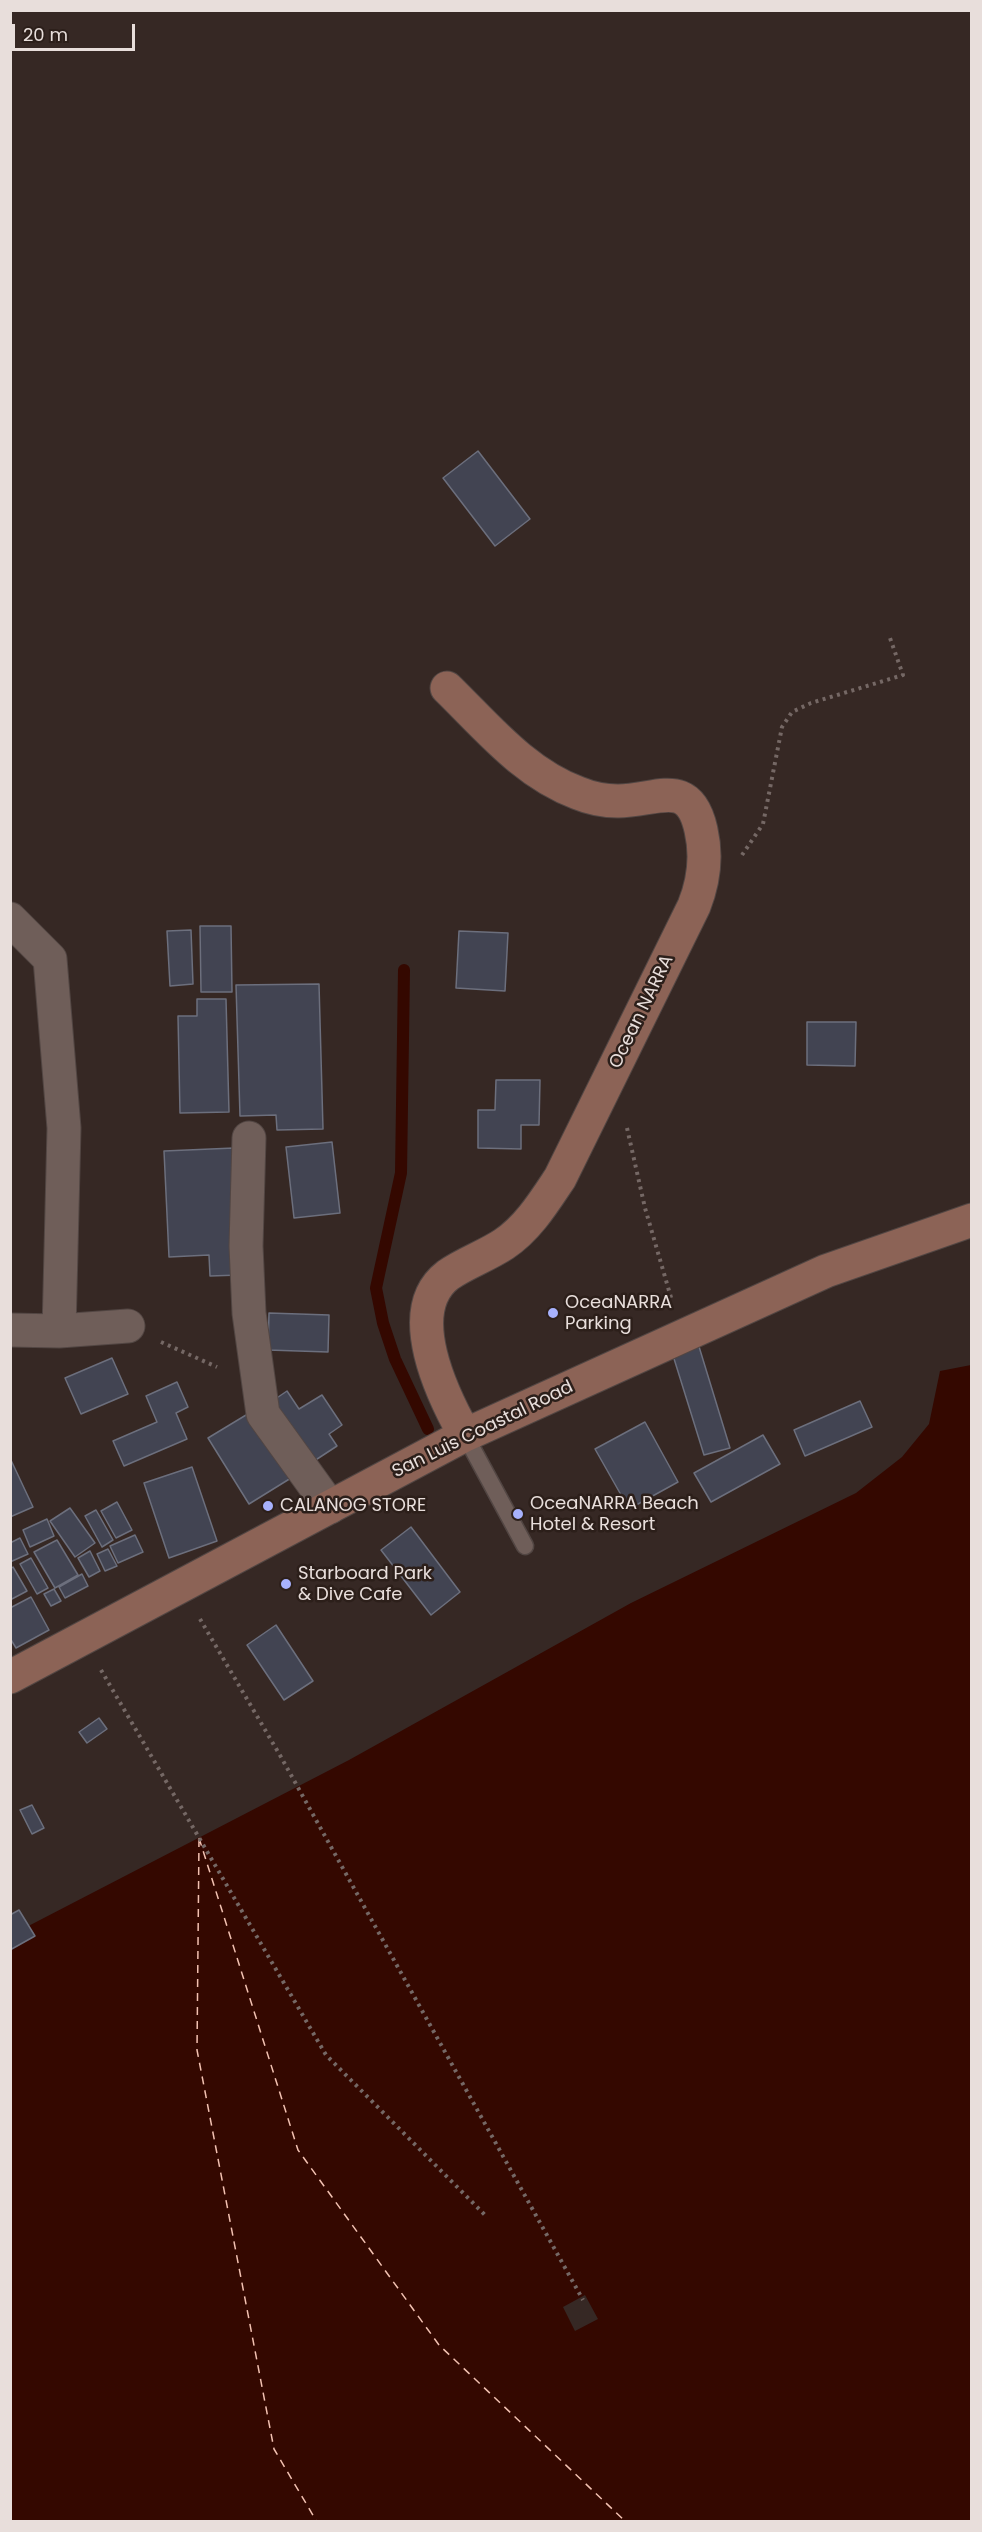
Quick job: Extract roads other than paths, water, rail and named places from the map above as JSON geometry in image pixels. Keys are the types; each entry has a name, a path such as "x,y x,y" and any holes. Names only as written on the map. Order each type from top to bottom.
{"street":[{"name":"Ocean NARRA","path":"447,688 519,758 558,784 577,793 604,800 619,801 672,794 684,799 698,815 705,852 701,886 694,906 560,1179 542,1207 524,1226 504,1244 447,1276 431,1299 427,1321 432,1363 444,1394 465,1435"},
{"path":"10,919 50,959 64,1128 59,1331"},
{"path":"249,1138 246,1246 249,1313 257,1385 263,1414 330,1507"},
{"name":"San Luis Coastal Road","path":"10,1677 465,1435 826,1271 972,1220"},
{"path":"10,1330 59,1331 128,1326"}],"lane":[{"path":"465,1435 525,1546"}],"waterway":[{"path":"404,970 401,1173 376,1288 383,1323 395,1359 428,1429"}],"place":[{"name":"OceaNARRA Parking","path":"553,1313"},
{"name":"CALANOG STORE","path":"268,1506"},
{"name":"OceaNARRA Beach Hotel & Resort","path":"518,1514"},
{"name":"Starboard Park & Dive Cafe","path":"286,1584"}]}
